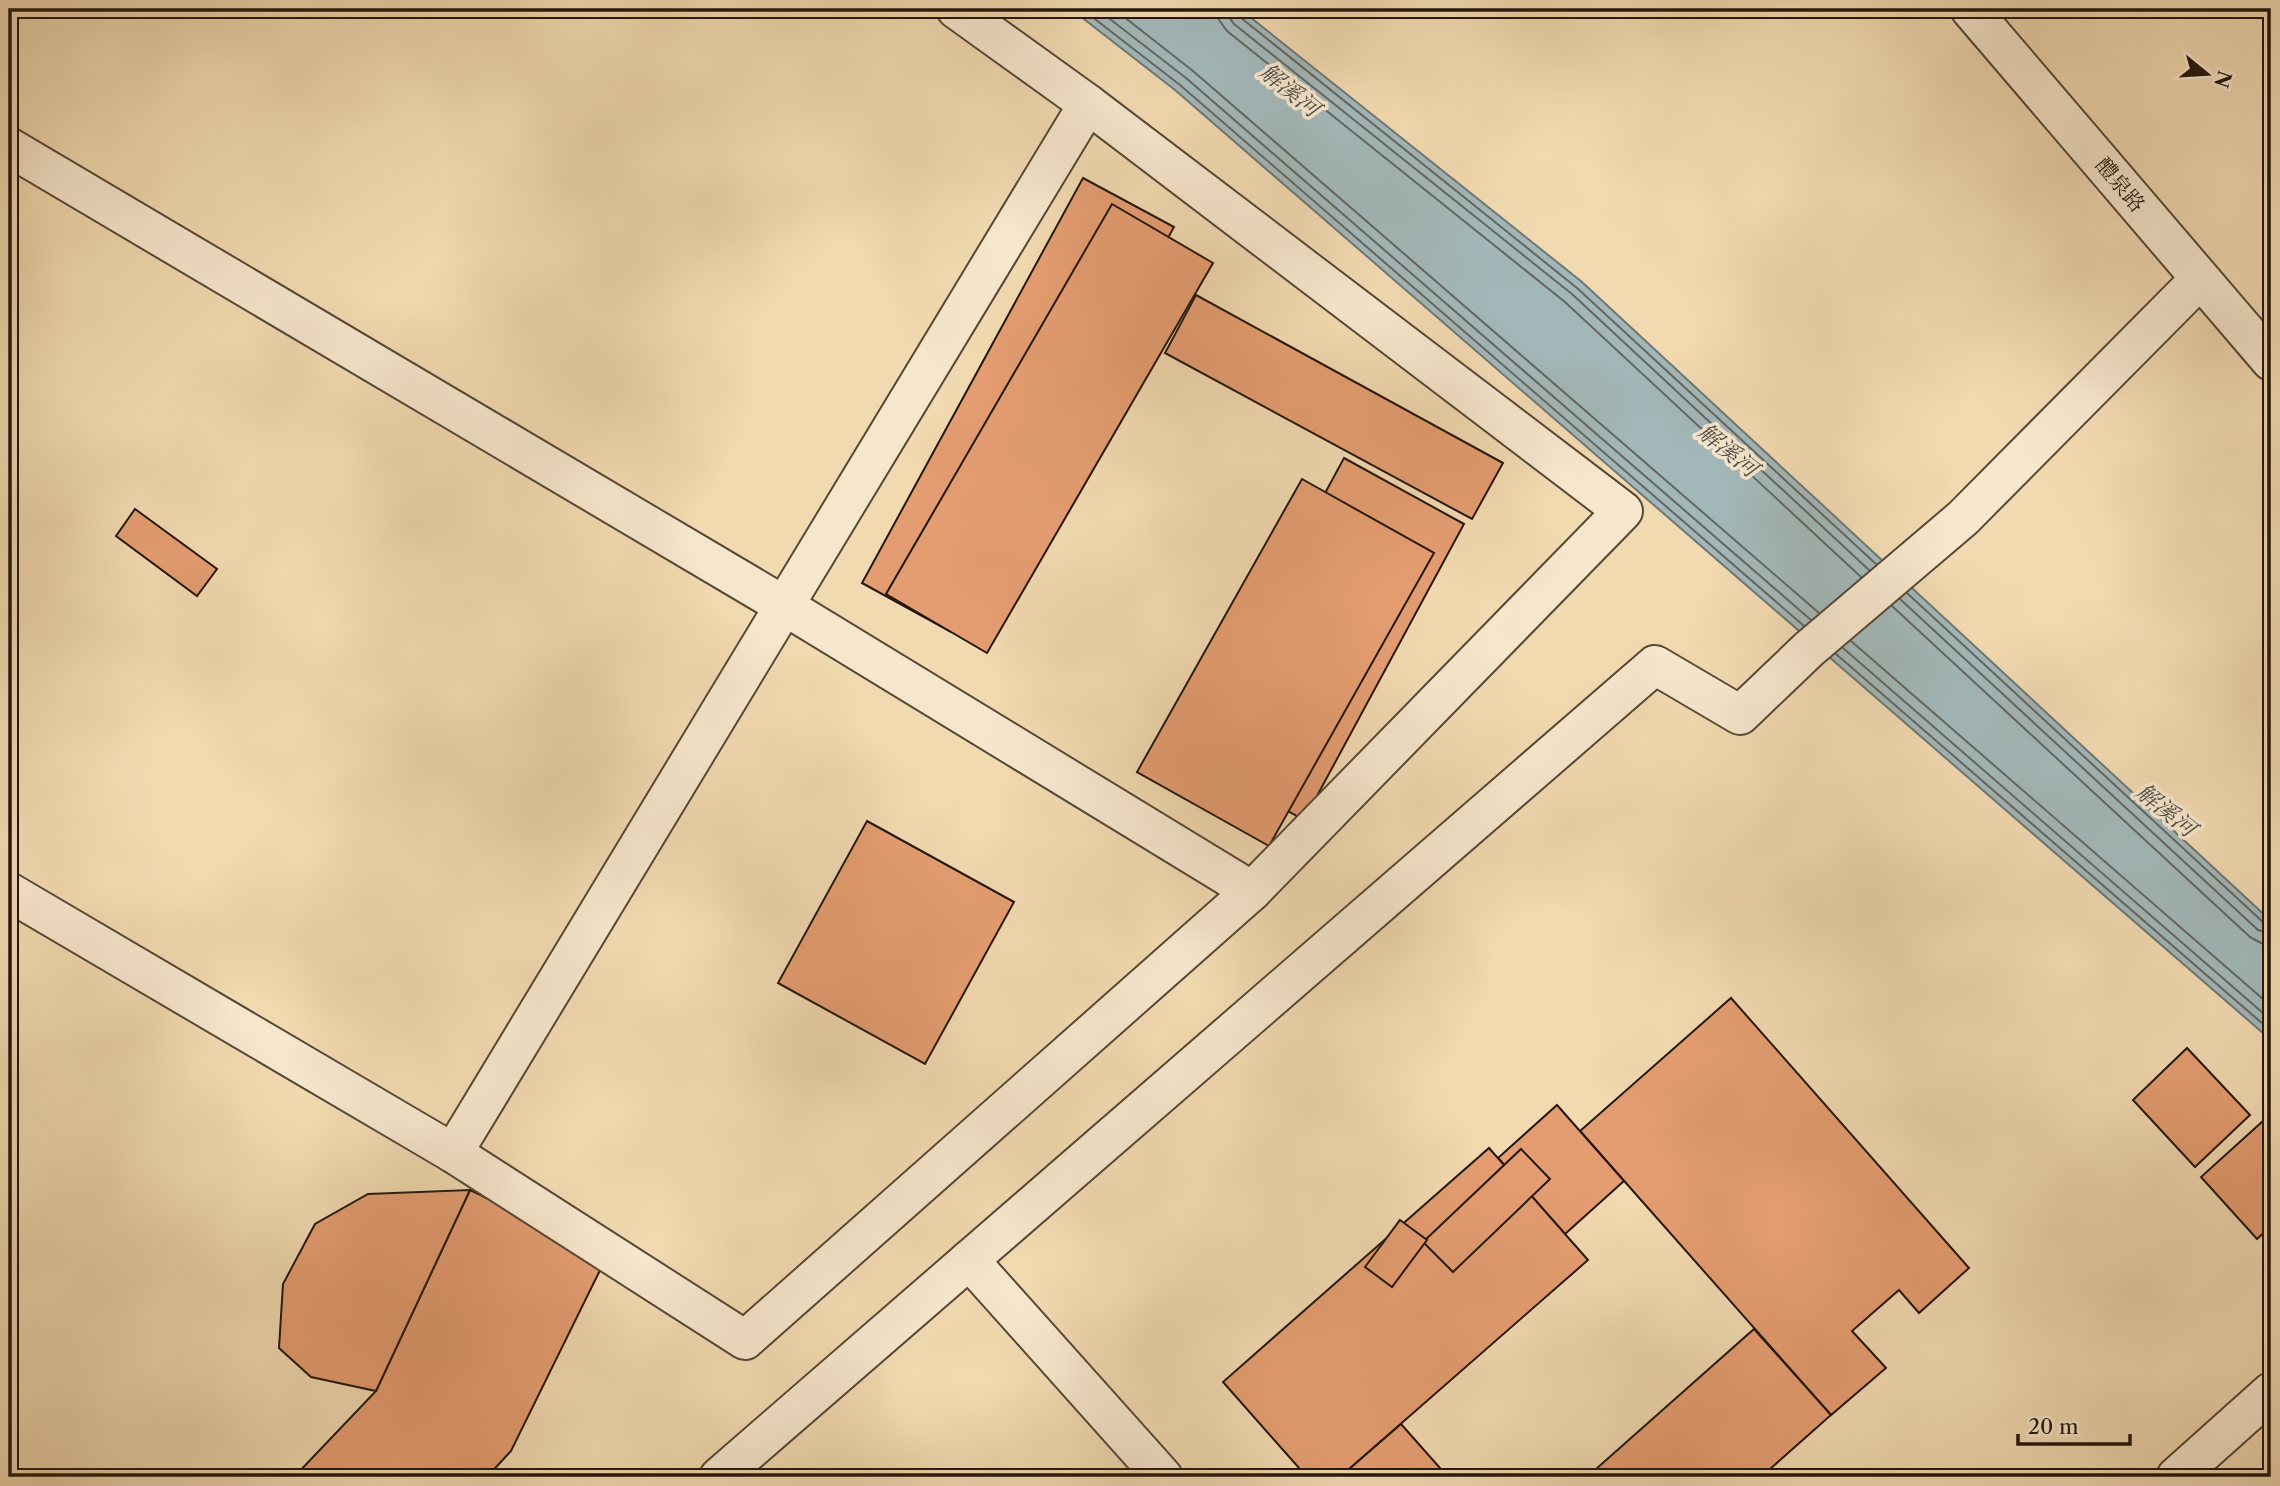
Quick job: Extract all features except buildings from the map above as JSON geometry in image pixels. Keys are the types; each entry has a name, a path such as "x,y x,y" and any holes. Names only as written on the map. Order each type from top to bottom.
{"street":[{"path":"9,892 453,1153 745,1340 1252,891 1623,511 1088,104 956,9"},
{"name":"醴泉路","path":"1970,9 2271,361"},
{"path":"453,1153 1088,104"},
{"path":"9,147 783,605 1252,891"},
{"path":"719,1477 1655,664 1740,715 1809,649 1964,518 2200,279"},
{"path":"969,1261 1163,1477"},
{"path":"2176,1477 2271,1392"}],"water":[{"name":"解溪河","path":"1071,9 1240,9 1582,282 2271,921 2271,1040 1175,90"}]}
